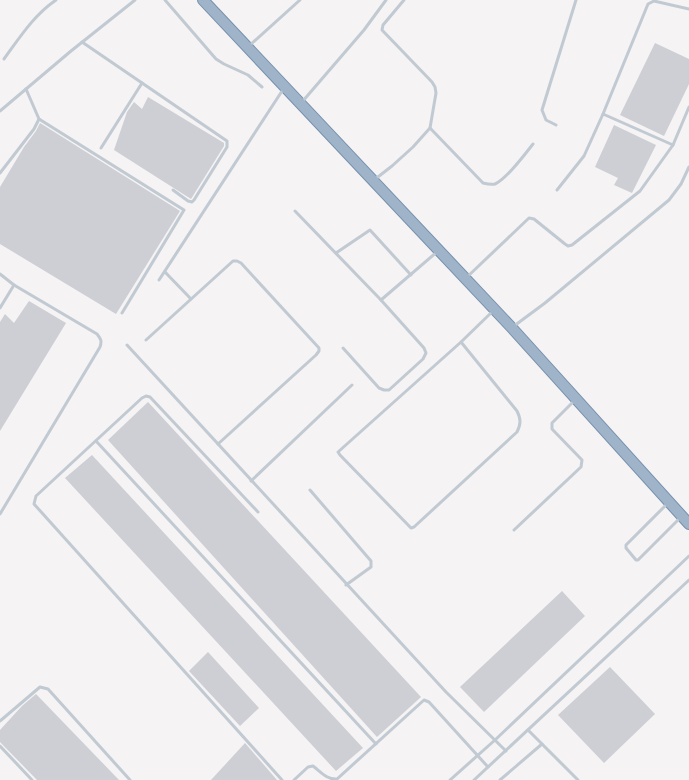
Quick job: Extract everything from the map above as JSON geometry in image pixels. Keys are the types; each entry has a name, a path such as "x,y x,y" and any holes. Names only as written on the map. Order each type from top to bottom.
{"highway":[{"path":"204,0 495,309 686,520"}],"lane":[{"path":"4,59 34,19 44,8 56,0"},
{"path":"0,111 82,42 135,0"},
{"path":"165,0 216,59 248,75 262,87"},
{"path":"248,47 300,0"},
{"path":"301,103 364,30 386,0"},
{"path":"373,181 413,147 430,128 436,93 436,87 382,30 383,25 404,0"},
{"path":"556,125 546,120 542,110 576,0"},
{"path":"557,190 584,156 604,114 648,4 654,1 689,9"},
{"path":"82,42 224,138 228,143 227,147 192,202 188,201 173,190"},
{"path":"101,148 142,83"},
{"path":"159,280 285,86"},
{"path":"26,89 39,119 184,210 122,313"},
{"path":"465,278 529,218 534,219 568,246 572,245 640,191 673,145 689,107"},
{"path":"604,114 673,145"},
{"path":"0,173 34,129 39,119"},
{"path":"430,128 483,183 488,184 497,183 515,167 533,144"},
{"path":"512,328 545,303 669,200 681,184 689,168"},
{"path":"295,211 381,300 424,348 426,353 423,359 389,390 384,390 379,388 344,348"},
{"path":"336,253 370,230 410,275"},
{"path":"381,300 439,250"},
{"path":"146,340 233,261 237,261 241,263 315,342 320,350 316,355 218,444"},
{"path":"165,272 191,299"},
{"path":"0,274 14,285 97,334 101,338 102,343 0,514"},
{"path":"0,308 14,285"},
{"path":"461,342 517,411 520,417 520,427 512,438 414,527 411,528 338,452 461,342 495,309"},
{"path":"127,345 346,585 446,692 506,751"},
{"path":"251,481 352,384"},
{"path":"258,512 150,397 146,396 142,398 36,496 34,501 34,504 282,780"},
{"path":"514,530 581,467 582,460 552,429 551,426 552,423 576,399"},
{"path":"96,441 376,744"},
{"path":"310,490 371,561 371,567 346,585"},
{"path":"669,502 626,545 626,548 636,560 638,560 686,520"},
{"path":"450,780 689,556"},
{"path":"474,780 689,580"},
{"path":"0,721 40,687 48,689 130,780"},
{"path":"294,780 310,766 313,766 321,773 332,779 341,778 424,700 429,702 488,767"},
{"path":"528,730 578,780"},
{"path":"500,780 542,744"},
{"path":"0,746 32,780"}],"building":[{"path":"655,43 689,59 689,84 664,136 620,115"},
{"path":"148,97 224,143 224,146 191,199 114,150 127,112 134,102 142,109"},
{"path":"40,123 180,211 116,314 0,244 0,187"},
{"path":"614,125 656,145 632,193 614,185 618,178 595,167"},
{"path":"29,301 66,323 0,431 0,322 5,314 14,323"},
{"path":"148,402 421,697 377,737 108,440"},
{"path":"92,455 363,748 336,771 65,478"},
{"path":"562,591 585,616 484,712 460,687"},
{"path":"208,652 259,708 240,726 189,671"},
{"path":"610,667 655,714 604,763 558,715"},
{"path":"36,694 119,780 37,780 0,742 0,730 22,706"},
{"path":"245,743 277,780 211,780"}]}
